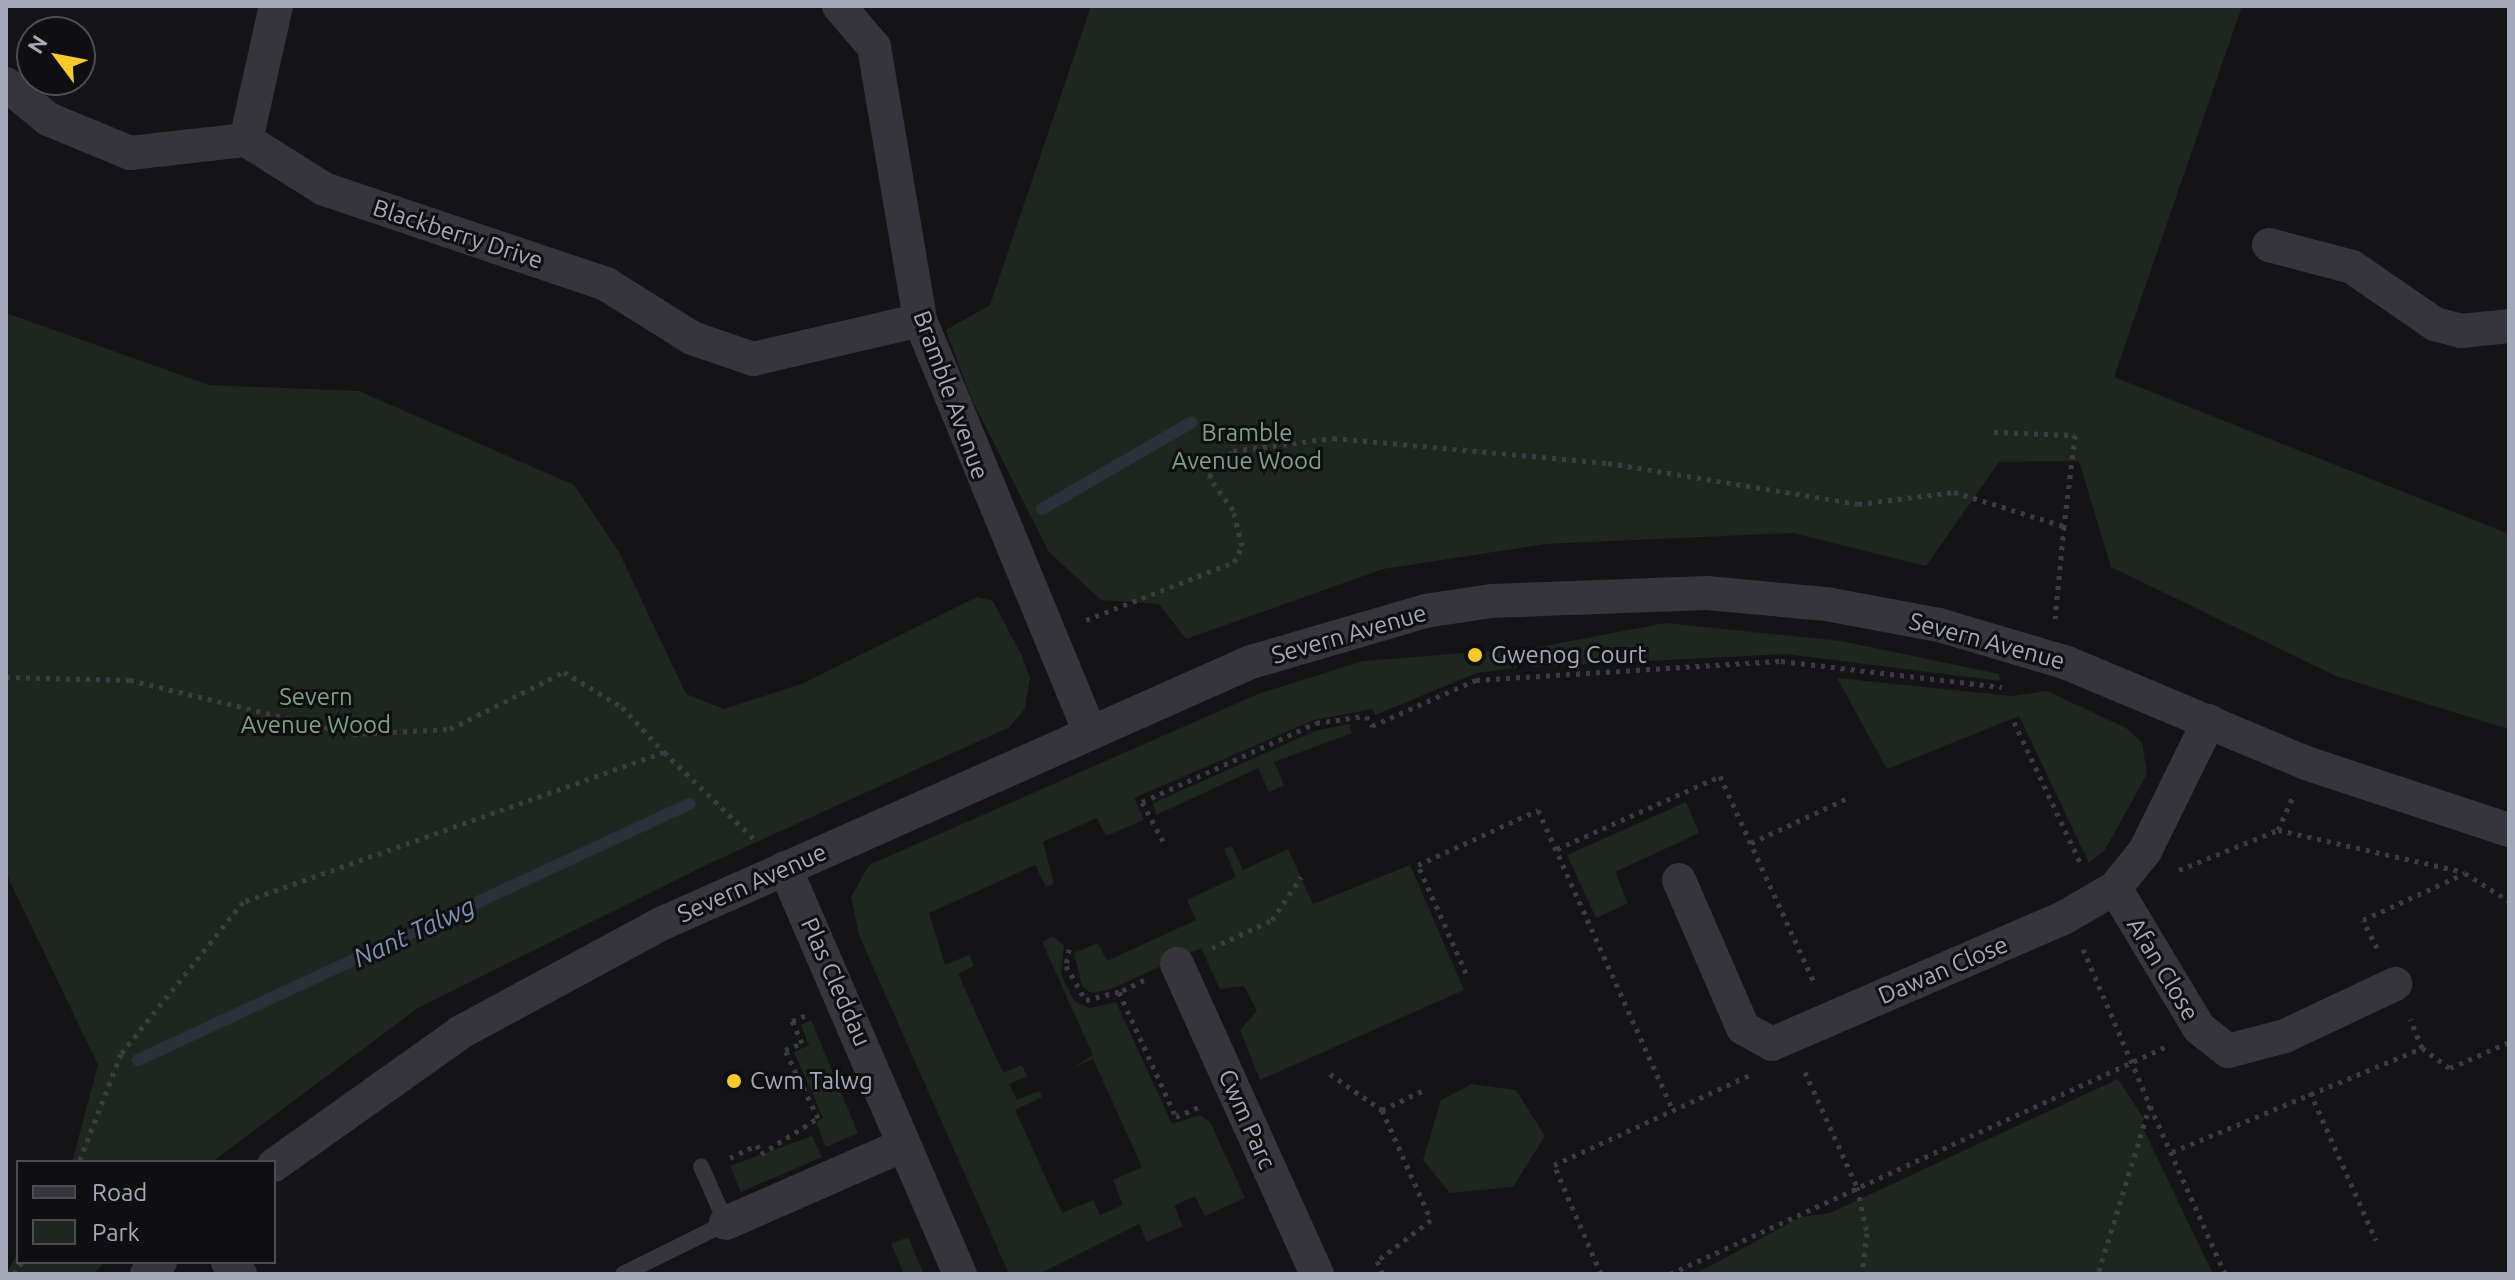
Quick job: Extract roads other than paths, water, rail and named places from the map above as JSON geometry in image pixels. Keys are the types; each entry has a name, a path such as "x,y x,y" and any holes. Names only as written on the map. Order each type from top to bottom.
{"street":[{"path":"6,84 48,119 130,153 246,140 276,6"},
{"name":"Bramble Avenue","path":"839,6 874,47 920,320 1045,636 1089,731"},
{"name":"Blackberry Drive","path":"246,140 324,189 606,284 692,338 753,359 920,320"},
{"path":"2269,245 2352,267 2435,324 2461,331 2509,326"},
{"name":"Severn Avenue","path":"276,1164 461,1032 614,948 1089,731 1251,662 1425,611 1555,595 1707,593 1826,604 2046,655 2356,782 2509,830"},
{"name":"Dawan Close","path":"1679,880 1743,1028 1764,1042 1790,1036 2111,895 2145,851 2209,721"},
{"name":"Plas Cleddau","path":"785,868 960,1274"},
{"name":"Afan Close","path":"2111,895 2199,1028 2228,1051 2285,1036 2395,984"},
{"name":"Cwm Parc","path":"1187,960 1317,1274"},
{"path":"726,1223 904,1145"}],"lane":[{"path":"623,1274 726,1223 702,1168"}],"waterway":[{"name":"Nant Talwg","path":"1042,509 1192,422"},
{"name":"Nant Talwg","path":"138,1060 689,804"}],"place":[{"name":"Gwenog Court","path":"1475,655"},
{"name":"Cwm Talwg","path":"734,1081"}],"park label":[{"name":"Bramble Avenue Wood","path":"1247,447"},
{"name":"Severn Avenue Wood","path":"316,711"}]}
